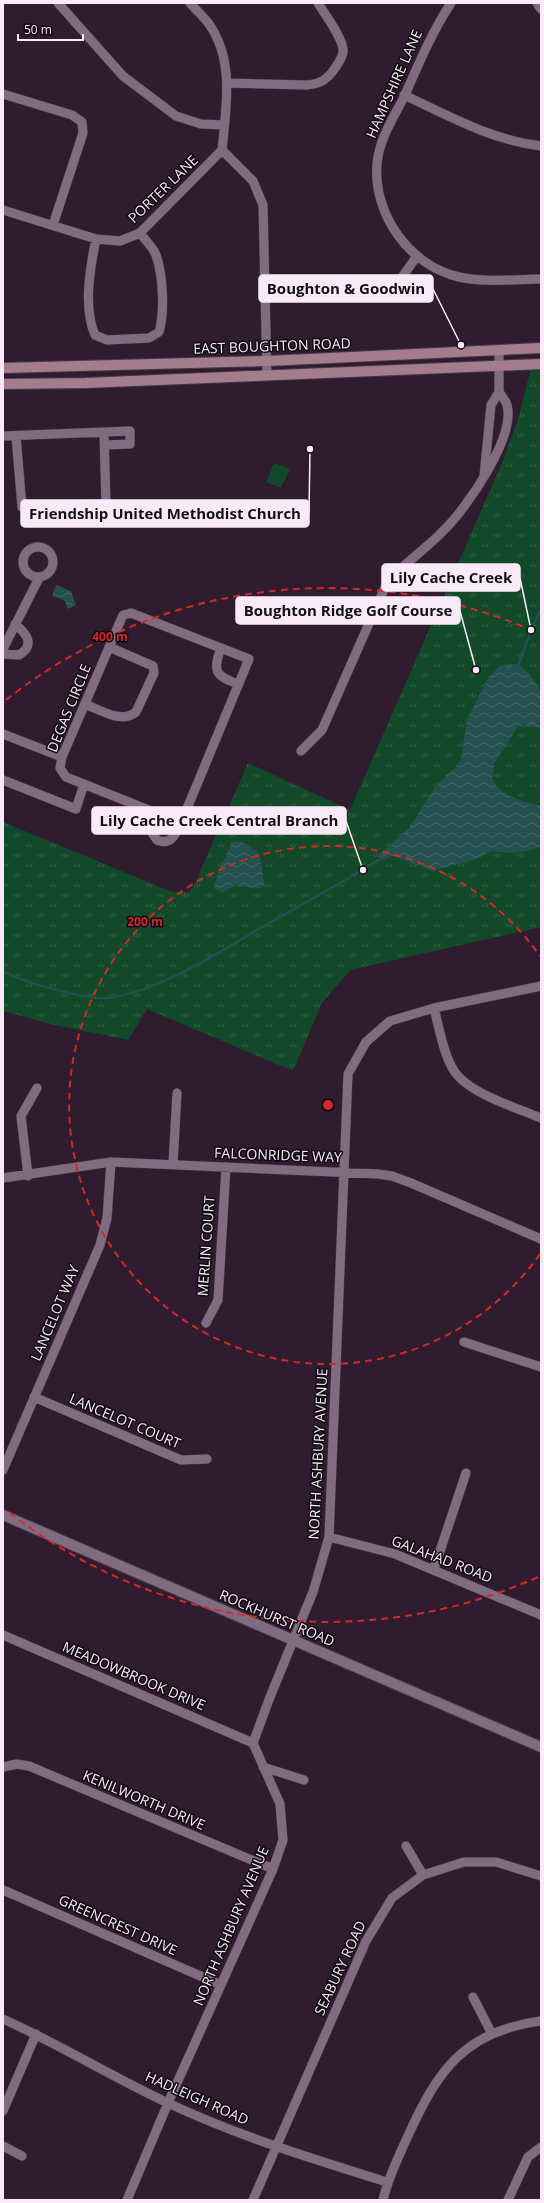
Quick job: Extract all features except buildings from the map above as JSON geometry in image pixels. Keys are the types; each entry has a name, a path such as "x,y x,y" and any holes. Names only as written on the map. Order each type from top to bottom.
{"main road":[{"name":"EAST BOUGHTON ROAD","path":"3,368 267,361 541,348"},
{"name":"EAST BOUGHTON ROAD","path":"3,384 267,376 541,364"}],"street":[{"path":"58,3 123,76 176,116 201,124 224,125"},
{"path":"190,3 209,24 220,45 226,64 227,83 222,150 253,181 263,205 267,376"},
{"path":"227,83 307,85 318,84 327,79 339,62 344,50 340,39 318,3"},
{"name":"HAMPSHIRE LANE","path":"451,3 436,27 382,140 377,165 379,190 384,210 396,234 417,256 434,268 460,277 484,279 541,279"},
{"path":"537,3 541,9"},
{"path":"3,94 72,115 82,122 83,133 53,225"},
{"path":"404,95 489,135 517,143 541,146"},
{"name":"PORTER LANE","path":"3,211 96,239 120,241 140,233 222,150"},
{"path":"96,239 89,270 90,323 95,335 107,340 149,338 159,332 163,320 160,269 155,254 140,233"},
{"path":"400,280 417,256"},
{"path":"302,750 322,730 386,585 392,577 463,511 499,451 507,421 507,406 499,392 499,350"},
{"path":"484,476 491,405 499,392"},
{"path":"3,436 130,431 130,444 105,445"},
{"path":"16,436 22,507 106,504 104,433"},
{"path":"3,649 39,578"},
{"name":"DEGAS CIRCLE","path":"154,812 150,830 157,840 165,842 173,838 181,823 249,659 131,613 123,615 62,757 60,768 66,777 154,812 181,823"},
{"path":"3,654 19,655 27,649 29,639 27,634 16,624"},
{"path":"85,704 123,718 132,716 136,712 154,673 153,666 109,646"},
{"path":"221,648 216,662 216,670 222,677 238,684"},
{"path":"4,737 62,757"},
{"path":"3,780 76,809 84,784"},
{"name":"NORTH ASHBURY AVENUE","path":"127,2200 168,2103 273,1869 283,1840 280,1804 253,1743 313,1592 329,1536 348,1074 366,1042 379,1028 396,1018 434,1008 541,986"},
{"path":"434,1008 448,1060 458,1077 478,1090 541,1118"},
{"path":"28,1176 21,1116 37,1088"},
{"path":"173,1164 177,1093"},
{"name":"FALCONRIDGE WAY","path":"3,1178 28,1176 86,1164 111,1162 344,1172 392,1176 541,1239"},
{"name":"LANCELOT WAY","path":"3,1470 104,1232 109,1200 111,1162"},
{"name":"MERLIN COURT","path":"206,1324 218,1300 226,1167"},
{"path":"464,1342 541,1367"},
{"name":"LANCELOT COURT","path":"34,1397 181,1460 207,1459"},
{"path":"434,1569 466,1473"},
{"name":"ROCKHURST ROAD","path":"3,1515 541,1747"},
{"name":"GALAHAD ROAD","path":"329,1536 395,1554 541,1615"},
{"name":"MEADOWBROOK DRIVE","path":"3,1635 253,1743"},
{"name":"KENILWORTH DRIVE","path":"3,1766 17,1764 29,1766 273,1869"},
{"path":"263,1767 304,1780"},
{"path":"406,1846 423,1875"},
{"name":"SEABURY ROAD","path":"253,2200 366,1941 392,1898 423,1875 452,1864 480,1861 507,1864 541,1876"},
{"name":"GREENCREST DRIVE","path":"3,1890 221,1985"},
{"path":"473,1997 492,2034"},
{"name":"HADLEIGH ROAD","path":"3,2019 36,2034 168,2103 276,2147 388,2182"},
{"path":"383,2200 388,2182 420,2108 434,2084 456,2058 492,2034 518,2025 541,2021"},
{"path":"3,2111 36,2034"},
{"path":"3,2146 22,2156"},
{"path":"508,2200 528,2157 541,2147"}],"green space":[{"path":"531,368 541,368 541,927 350,970 322,1003 293,1071 147,1009 128,1040 50,1024 3,1011 3,822 172,892 189,892 194,885 248,763 350,810 502,463 518,419"},
{"path":"274,463 290,469 281,488 266,482"}],"water":[{"path":"56,585 71,591 76,605 68,609 64,600 52,596"},
{"path":"519,664 531,676 541,691 541,728 518,726 494,764 492,779 503,792 526,803 541,805 541,847 527,851 510,853 491,851 477,859 433,871 393,856 383,860 379,855 410,827 435,787 455,768 461,759 467,719 489,676 500,666"},
{"path":"240,841 257,851 260,858 265,886 258,888 234,886 222,893 214,888 217,875 232,842"}],"waterway":[{"path":"518,667 531,630 541,609"},
{"path":"3,971 39,985 85,996 108,998 126,995 165,981 205,961 383,857"}],"place":[{"name":"Boughton & Goodwin","path":"461,345"},
{"name":"Friendship United Methodist Church","path":"310,449"},
{"name":"Lily Cache Creek","path":"531,630"},
{"name":"Boughton Ridge Golf Course","path":"476,670"},
{"name":"Lily Cache Creek Central Branch","path":"363,870"}]}
